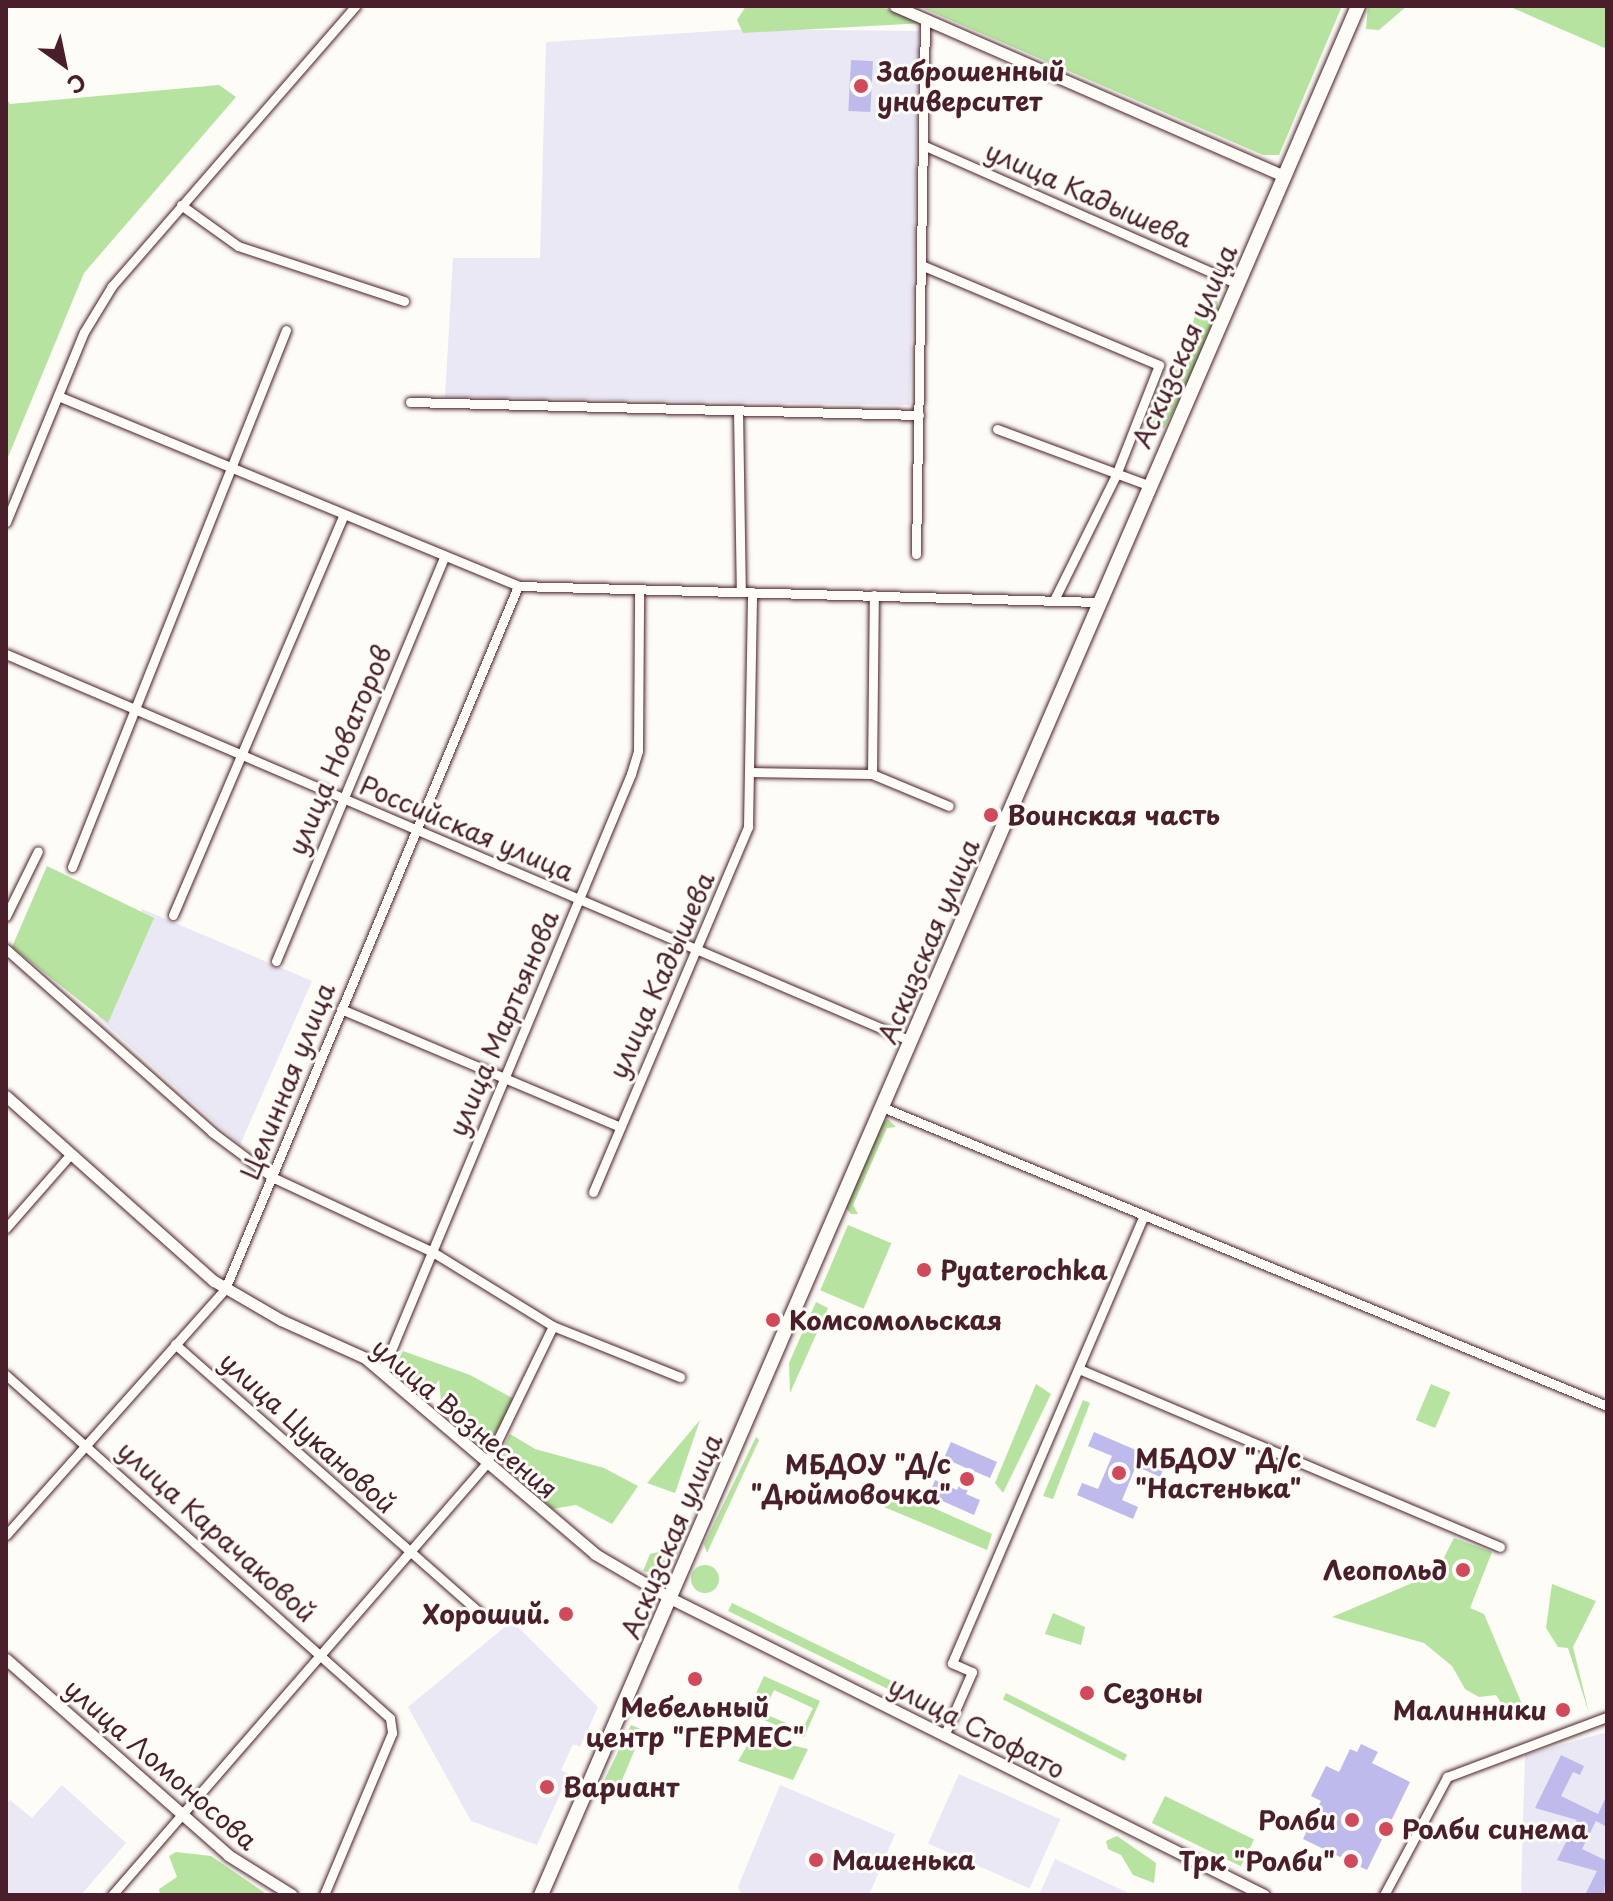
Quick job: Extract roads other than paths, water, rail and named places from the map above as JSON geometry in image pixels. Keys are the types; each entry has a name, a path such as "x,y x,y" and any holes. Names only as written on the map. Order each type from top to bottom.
{"main road":[{"name":"Аскизская улица","path":"541,1895 1358,6"}],"street":[{"path":"6,522 84,332 112,286 355,6"},
{"path":"895,6 1284,176"},
{"path":"916,554 925,19"},
{"name":"улица Кадышева","path":"923,145 1238,284"},
{"path":"181,205 238,246 404,301"},
{"path":"921,265 1159,365 1116,475 1054,600"},
{"path":"72,867 138,713 236,468 286,330"},
{"path":"58,396 518,586 1099,602"},
{"path":"410,402 919,415"},
{"path":"738,410 746,592"},
{"path":"997,429 1150,486"},
{"path":"173,915 344,515"},
{"name":"улица Новаторов","path":"276,961 445,556"},
{"name":"Целинная улица","path":"6,1535 225,1289 518,586"},
{"name":"улица Мартьянова","path":"382,1372 638,751 639,589"},
{"name":"улица Кадышева","path":"593,1192 748,827 746,592"},
{"path":"872,774 874,595"},
{"name":"Российская улица","path":"6,654 911,1041"},
{"path":"749,772 872,774 949,806"},
{"path":"6,916 38,851"},
{"path":"6,949 212,1132 272,1177 431,1251 553,1326 680,1377"},
{"path":"341,1009 620,1127"},
{"name":"улица Вознесения","path":"6,1096 225,1289 365,1358 583,1545 670,1598"},
{"path":"882,1107 1143,1218 1607,1406"},
{"path":"6,1228 70,1155"},
{"path":"944,1736 972,1672 952,1663 1143,1218"},
{"path":"112,1895 180,1811 411,1553 486,1464 553,1326"},
{"name":"улица Цукановой","path":"175,1344 479,1612"},
{"path":"1079,1369 1500,1547"},
{"name":"улица Карачаковой","path":"6,1375 321,1654 394,1725 324,1895"},
{"name":"улица Стофато","path":"670,1598 1264,1895"},
{"name":"улица Ломоносова","path":"6,1659 228,1855 292,1895"},
{"path":"1384,1895 1447,1777 1607,1717"}],"place":[{"name":"Заброшенный университет","path":"861,86"},
{"name":"Воинская часть","path":"991,815"},
{"name":"Pyaterochka","path":"924,1270"},
{"name":"Комсомольская","path":"773,1320"},
{"name":"МБДОУ \"Д/с \"Настенька\"","path":"1119,1473"},
{"name":"МБДОУ \"Д/с \"Дюймовочка\"","path":"967,1479"},
{"name":"Леопольд","path":"1463,1570"},
{"name":"Хороший.","path":"566,1614"},
{"name":"Мебельный центр \"ГЕРМЕС\"","path":"695,1679"},
{"name":"Сезоны","path":"1087,1693"},
{"name":"Малинники","path":"1563,1710"},
{"name":"Вариант","path":"547,1787"},
{"name":"Ролби","path":"1352,1820"},
{"name":"Ролби синема","path":"1386,1829"},
{"name":"Машенька","path":"816,1860"},
{"name":"Трк \"Ролби\"","path":"1351,1861"}]}
